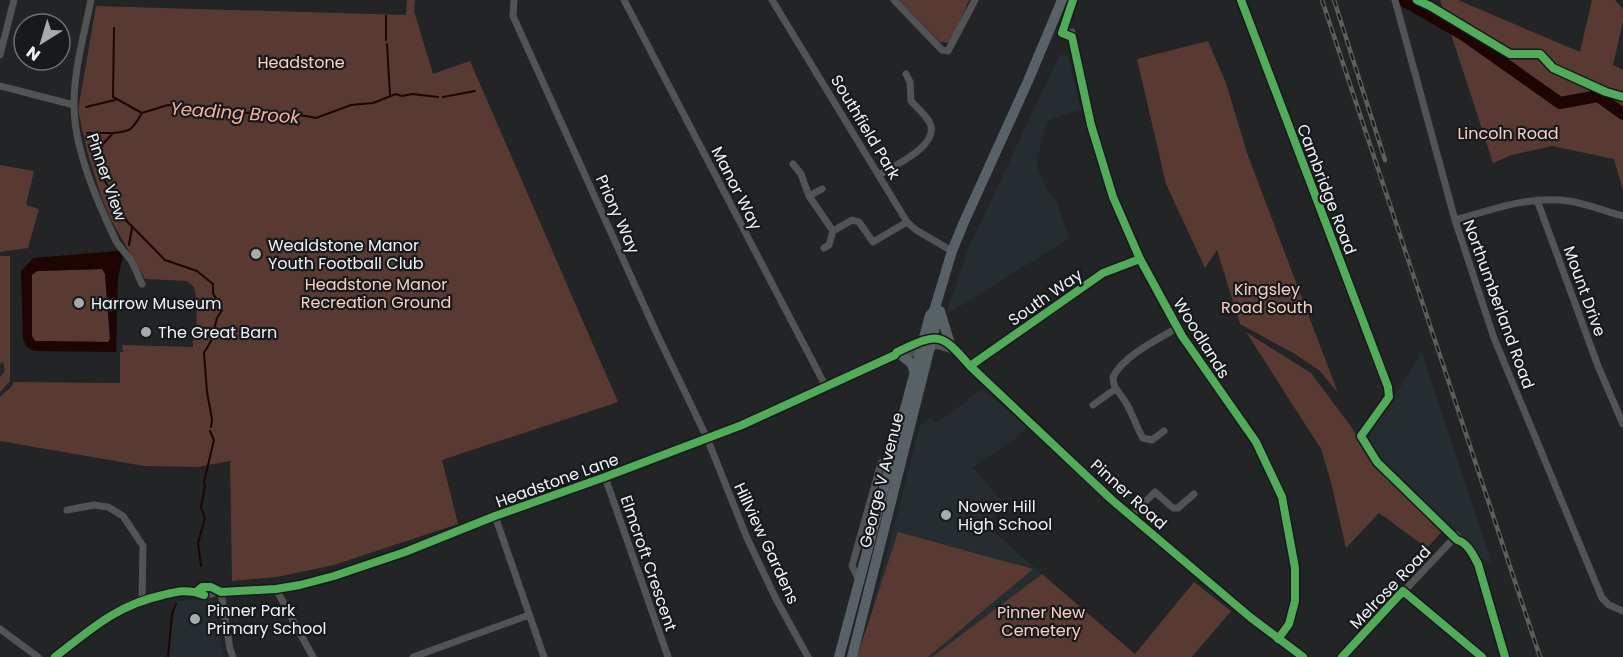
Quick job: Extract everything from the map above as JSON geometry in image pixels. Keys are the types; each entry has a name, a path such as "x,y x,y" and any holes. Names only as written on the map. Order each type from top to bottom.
{"main road":[{"path":"926,343 930,315 936,307 952,251 1062,0"},
{"path":"936,307 953,347"},
{"name":"George V Avenue","path":"839,657 914,371 926,343"},
{"name":"George V Avenue","path":"852,657 884,533 926,343"},
{"path":"898,355 911,362 914,371"},
{"path":"871,536 884,533"}],"street":[{"path":"0,55 14,0"},
{"name":"Pinner View","path":"91,0 77,65 74,105 79,145 118,245 130,259 142,284"},
{"name":"Priory Way","path":"514,0 513,16 656,332 707,438"},
{"name":"Manor Way","path":"624,0 826,387"},
{"name":"Southfield Park","path":"772,0 907,222 915,230 952,251"},
{"path":"894,0 942,50 948,51 975,0"},
{"name":"Cambridge Road","path":"1241,0 1388,387"},
{"name":"Northumberland Road","path":"1395,1 1455,220 1494,338 1602,598 1609,605 1623,611"},
{"name":"Woodlands","path":"1072,32 1091,125 1113,197 1140,259 1177,328 1199,363 1256,442 1282,498 1295,568 1295,601 1289,624 1278,639"},
{"path":"1065,45 1073,45"},
{"path":"879,175 922,149 930,137 932,128 911,100 910,82 906,74"},
{"path":"0,86 74,105"},
{"path":"794,164 801,174 809,196 833,231"},
{"path":"809,196 822,189"},
{"path":"1455,220 1537,200 1568,201 1623,216"},
{"name":"Mount Drive","path":"1537,200 1598,366 1623,424"},
{"path":"824,248 829,245 833,231 852,220 860,222 873,242 907,222"},
{"name":"South Way","path":"970,366 1103,273 1140,259"},
{"path":"1164,431 1152,440 1143,438 1127,404 1115,389 1113,377 1134,355 1177,328"},
{"path":"926,343 953,347"},
{"name":"Headstone Lane","path":"55,657 104,618 142,599 184,590 196,592 202,587 212,587 220,592 276,589 334,576 405,552 495,516 751,422 926,343"},
{"name":"Pinner Road","path":"953,347 970,366 1112,500 1278,639 1303,657"},
{"path":"1093,405 1115,389"},
{"name":"Hillview Gardens","path":"707,438 747,538 776,599 808,657"},
{"name":"George V Avenue","path":"859,580 852,566 881,463 893,453"},
{"name":"Elmcroft Crescent","path":"605,477 668,657"},
{"path":"1131,516 1155,492 1173,508 1178,508 1194,494"},
{"path":"67,510 94,505 108,507 123,516 143,546 142,599"},
{"path":"495,516 544,657"},
{"name":"Melrose Road","path":"1342,657 1457,535"},
{"path":"276,589 313,657"},
{"path":"1403,591 1482,657"},
{"path":"220,592 230,649 234,657"},
{"path":"413,657 529,615"},
{"path":"0,629 38,657"}],"shaded area":[{"path":"1060,54 1068,57 1081,110 1048,120 1036,162 1047,191 1056,201 1070,238 946,315 969,247"},
{"path":"120,252 123,257 118,277 116,352 34,351 27,347 23,340 21,271 33,258","holes":["102,269 105,274 110,339 108,342 35,341 32,336 32,275 37,271"]},
{"path":"1422,353 1491,563 1464,547 1467,543 1378,460 1366,440"},
{"name":"Nower Hill High School","path":"982,389 1027,427 1015,439 973,467 1005,505 986,525 1042,574 934,657 860,657 920,425 931,417 937,423"},
{"name":"Pinner Park Primary School","path":"212,599 215,603 225,657 167,657 176,601"}],"green space":[{"name":"Headstone Manor Recreation Ground","path":"407,0 415,0 414,11 433,74 470,61 618,402 442,460 458,524 334,565 277,577 232,581 230,461 197,467 144,466 0,441 0,397 14,382 120,383 122,345 193,347 193,340 197,333 194,287 187,281 145,279 111,220 87,151 78,110 96,6 406,15"},
{"path":"899,0 969,0 951,43 940,42"},
{"name":"Lincoln Road","path":"1440,0 1458,0 1580,52 1592,0 1615,0 1623,9 1623,21 1613,65 1623,70 1623,191 1614,159 1552,146 1512,155 1493,163"},
{"name":"Kingsley Road South","path":"1208,41 1226,83 1247,153 1338,393 1320,371 1295,354 1240,324 1217,250 1205,268 1166,184 1137,59"},
{"path":"0,165 34,171 26,205 39,209 28,248 0,252"},
{"path":"0,256 10,256 10,381 0,392 0,377 5,371 3,362 0,364"},
{"path":"103,269 110,339 108,342 35,341 32,336 32,275 37,271"},
{"path":"1246,332 1311,373 1350,425 1374,463 1447,526 1427,548 1379,513 1346,548 1321,449"},
{"path":"898,532 1033,569 928,657 857,657"},
{"name":"Pinner New Cemetery","path":"1042,574 1135,654 1194,582 1231,611 1192,657 932,657"}],"waterway":[{"name":"Yeading Brook","path":"1403,0 1464,35 1560,103 1598,96 1623,114"},
{"path":"386,16 386,40"},
{"path":"114,28 113,97 142,113"},
{"path":"387,44 390,95"},
{"name":"Yeading Brook","path":"443,97 475,91"},
{"name":"Yeading Brook","path":"211,427 204,353 211,341 217,318 222,310 213,293 213,284 197,271 165,260 116,210 114,195 100,174 96,157 103,144 113,133 131,128 142,113 168,105 202,110 213,109 224,113 256,112 316,118 351,105 373,103 396,94 438,97"},
{"path":"86,107 115,100"},
{"path":"87,133 111,133"},
{"name":"Yeading Brook","path":"129,245 132,228"},
{"name":"Yeading Brook","path":"201,566 198,543 205,518 201,507 204,482 214,440 210,431"},
{"name":"Yeading Brook","path":"168,657 172,614 176,604"}],"railway":[{"path":"1322,0 1540,657"},
{"path":"1334,0 1385,160"}],"cycle path":[{"path":"1073,0 1062,33 1072,37 1091,125 1113,197 1140,259 1182,336 1256,442 1282,497 1295,568 1295,601 1289,624 1278,639"},
{"path":"1241,0 1388,387 1389,397 1361,436 1377,462 1472,553 1478,564 1505,657"},
{"path":"1417,0 1510,54 1540,54 1553,68 1606,92 1623,97"},
{"path":"970,366 1103,273 1140,259"},
{"path":"196,592 202,587 211,587 221,592 276,589 300,585 405,552 495,516 742,425 921,341 938,339 952,346 970,366 1112,500 1250,617 1303,657"},
{"path":"55,657 105,619 132,605 179,592 188,591 204,595"},
{"path":"1342,657 1403,591 1482,657"}],"place":[{"name":"Wealdstone Manor Youth Football Club","path":"256,254"},
{"name":"Harrow Museum","path":"79,303"},
{"name":"The Great Barn","path":"146,332"},
{"name":"Nower Hill High School","path":"946,515"},
{"name":"Pinner Park Primary School","path":"195,619"}],"park label":[{"name":"Headstone","path":"301,62"}]}
